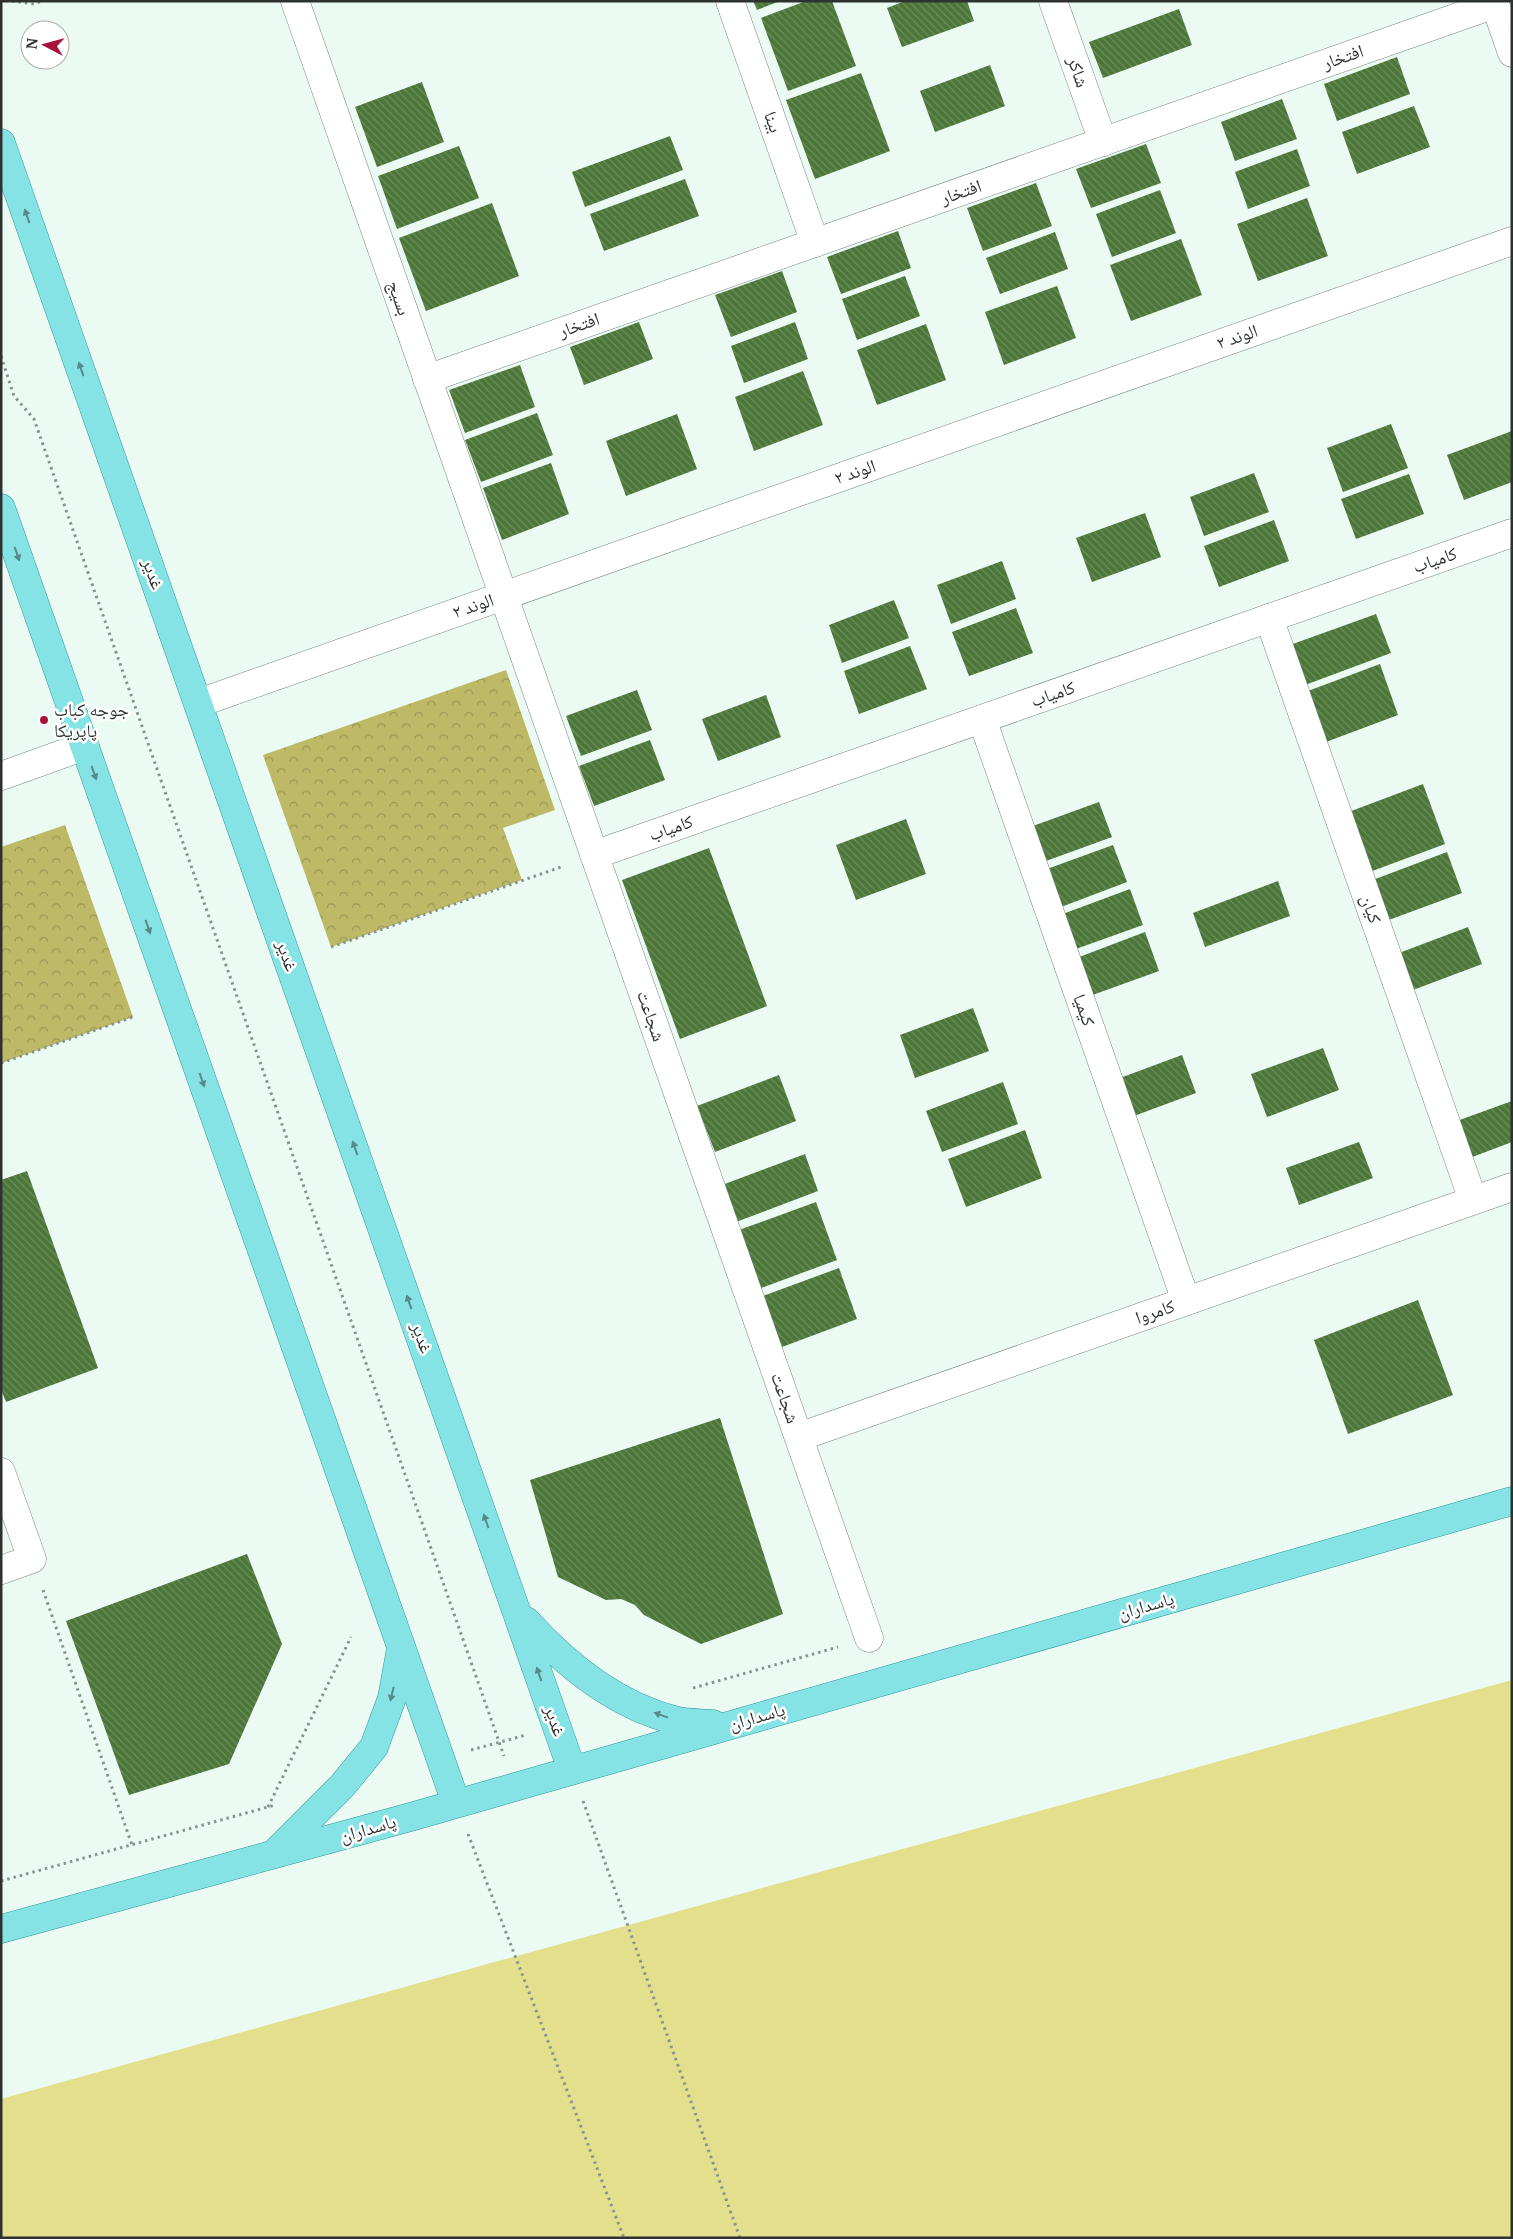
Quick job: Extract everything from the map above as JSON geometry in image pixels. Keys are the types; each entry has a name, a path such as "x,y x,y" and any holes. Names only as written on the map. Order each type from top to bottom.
{"main road":[{"name":"غدیر","path":"1,143 572,1770"},
{"path":"1,508 456,1803"},
{"name":"پاسداران","path":"1,1929 272,1856 1512,1501"},
{"path":"518,1613 552,1649 607,1692 675,1720 726,1726"},
{"path":"272,1856 342,1786 374,1747 392,1698 401,1646"}],"street":[{"name":"بسیج","path":"295,1 503,596"},
{"name":"بینا","path":"730,1 815,243"},
{"name":"شاکر","path":"1053,1 1103,142"},
{"name":"افتخار","path":"427,378 1494,3"},
{"path":"1494,3 1512,53"},
{"name":"الوند ۲","path":"198,702 1512,241"},
{"name":"کامیاب","path":"594,855 1512,533"},
{"name":"شجاعت","path":"503,596 869,1638"},
{"name":"کیان","path":"1269,618 1473,1200"},
{"name":"کیمیا","path":"982,718 1186,1301"},
{"path":"1,776 85,746"},
{"name":"کامروا","path":"799,1437 1512,1187"},
{"path":"1,1472 32,1559 1,1570"}],"path":[{"path":"12,1 34,4 42,1"},
{"path":"1,356 14,396 34,419 499,1742 516,1785"},
{"path":"331,947 594,855"},
{"path":"1,1063 133,1017"},
{"path":"32,1559 132,1845"},
{"path":"1,1881 268,1807 351,1637"},
{"path":"572,1770 740,2238"},
{"path":"456,1803 624,2238"}],"shaded area":[{"path":"1512,1680 1512,2238 1,2238 1,2099"}],"green space":[{"path":"506,670 555,810 503,828 522,880 331,947 263,755"},
{"path":"65,825 133,1017 1,1063 1,847"}],"building":[{"path":"753,1 780,1 757,10"},
{"path":"806,1 832,1 856,66 788,91 761,18"},
{"path":"905,1 967,1 974,21 902,47 887,8"},
{"path":"1179,9 1192,45 1103,78 1089,42"},
{"path":"1397,57 1410,94 1337,121 1324,84"},
{"path":"990,65 1005,106 935,132 920,91"},
{"path":"861,73 890,151 815,179 786,100"},
{"path":"422,82 444,142 377,167 355,107"},
{"path":"1282,99 1297,139 1235,161 1221,122"},
{"path":"1414,106 1430,147 1357,174 1342,132"},
{"path":"670,136 683,170 585,207 572,172"},
{"path":"1146,144 1161,183 1091,208 1076,169"},
{"path":"459,146 479,198 397,229 378,176"},
{"path":"1297,149 1310,186 1248,209 1235,172"},
{"path":"685,179 699,216 604,251 590,214"},
{"path":"1036,183 1052,226 983,251 967,208"},
{"path":"1160,190 1176,233 1112,257 1096,214"},
{"path":"1307,198 1328,256 1258,281 1237,224"},
{"path":"492,203 519,276 426,311 399,238"},
{"path":"898,231 911,268 841,294 827,257"},
{"path":"1055,232 1068,269 1000,294 986,258"},
{"path":"1181,239 1202,295 1131,321 1110,265"},
{"path":"782,271 797,312 731,337 715,295"},
{"path":"905,276 920,316 857,340 842,299"},
{"path":"1057,286 1076,338 1004,365 985,312"},
{"path":"639,322 653,359 584,385 570,347"},
{"path":"795,322 808,359 744,383 731,346"},
{"path":"926,324 946,380 877,405 857,350"},
{"path":"520,365 535,407 465,433 449,390"},
{"path":"803,371 823,425 754,451 735,397"},
{"path":"537,413 553,455 481,482 465,440"},
{"path":"677,414 697,469 626,496 606,441"},
{"path":"1391,424 1408,468 1343,492 1327,448"},
{"path":"1512,431 1512,482 1464,500 1447,455"},
{"path":"551,463 569,514 502,540 483,488"},
{"path":"1254,473 1269,512 1204,536 1190,497"},
{"path":"1409,474 1424,514 1356,539 1341,499"},
{"path":"1145,513 1161,557 1092,582 1076,538"},
{"path":"1274,520 1289,561 1219,587 1204,546"},
{"path":"1002,561 1016,599 951,624 937,585"},
{"path":"894,600 909,638 842,663 829,625"},
{"path":"1016,608 1033,653 969,676 952,632"},
{"path":"1376,614 1391,653 1305,685 1290,645"},
{"path":"910,646 927,689 859,714 844,671"},
{"path":"1380,664 1398,715 1326,742 1308,691"},
{"path":"637,690 652,730 581,756 566,716"},
{"path":"766,695 781,737 718,761 702,719"},
{"path":"650,740 665,780 594,806 579,766"},
{"path":"1423,784 1445,844 1367,873 1346,813"},
{"path":"1099,802 1112,837 1046,861 1033,826"},
{"path":"906,819 926,874 856,900 836,845"},
{"path":"1113,845 1127,882 1061,907 1047,869"},
{"path":"709,848 767,1006 680,1039 622,880"},
{"path":"1447,852 1462,893 1386,921 1370,881"},
{"path":"1278,881 1290,916 1205,947 1193,913"},
{"path":"1130,889 1143,925 1073,950 1060,915"},
{"path":"1468,927 1482,964 1413,990 1399,953"},
{"path":"1145,932 1159,971 1087,997 1074,959"},
{"path":"973,1008 989,1051 915,1078 900,1035"},
{"path":"1323,1048 1339,1090 1267,1117 1251,1074"},
{"path":"1182,1055 1196,1093 1134,1116 1120,1078"},
{"path":"779,1075 796,1121 715,1152 697,1106"},
{"path":"1003,1082 1018,1124 942,1152 926,1111"},
{"path":"1512,1101 1512,1142 1467,1159 1454,1122"},
{"path":"1025,1130 1042,1178 966,1207 948,1159"},
{"path":"1359,1142 1373,1178 1299,1205 1286,1168"},
{"path":"805,1154 818,1191 736,1222 722,1185"},
{"path":"27,1171 98,1368 6,1402 1,1389 1,1180"},
{"path":"816,1202 837,1260 761,1288 739,1230"},
{"path":"839,1268 857,1319 782,1347 763,1296"},
{"path":"1418,1300 1453,1395 1348,1434 1314,1340"},
{"path":"720,1418 783,1614 701,1644 644,1615 635,1605 621,1599 606,1600 558,1577 530,1480"},
{"path":"247,1554 282,1644 229,1764 129,1795 66,1621"}],"place":[{"name":"جوجه کباب پاپریکا","path":"44,720"}]}
